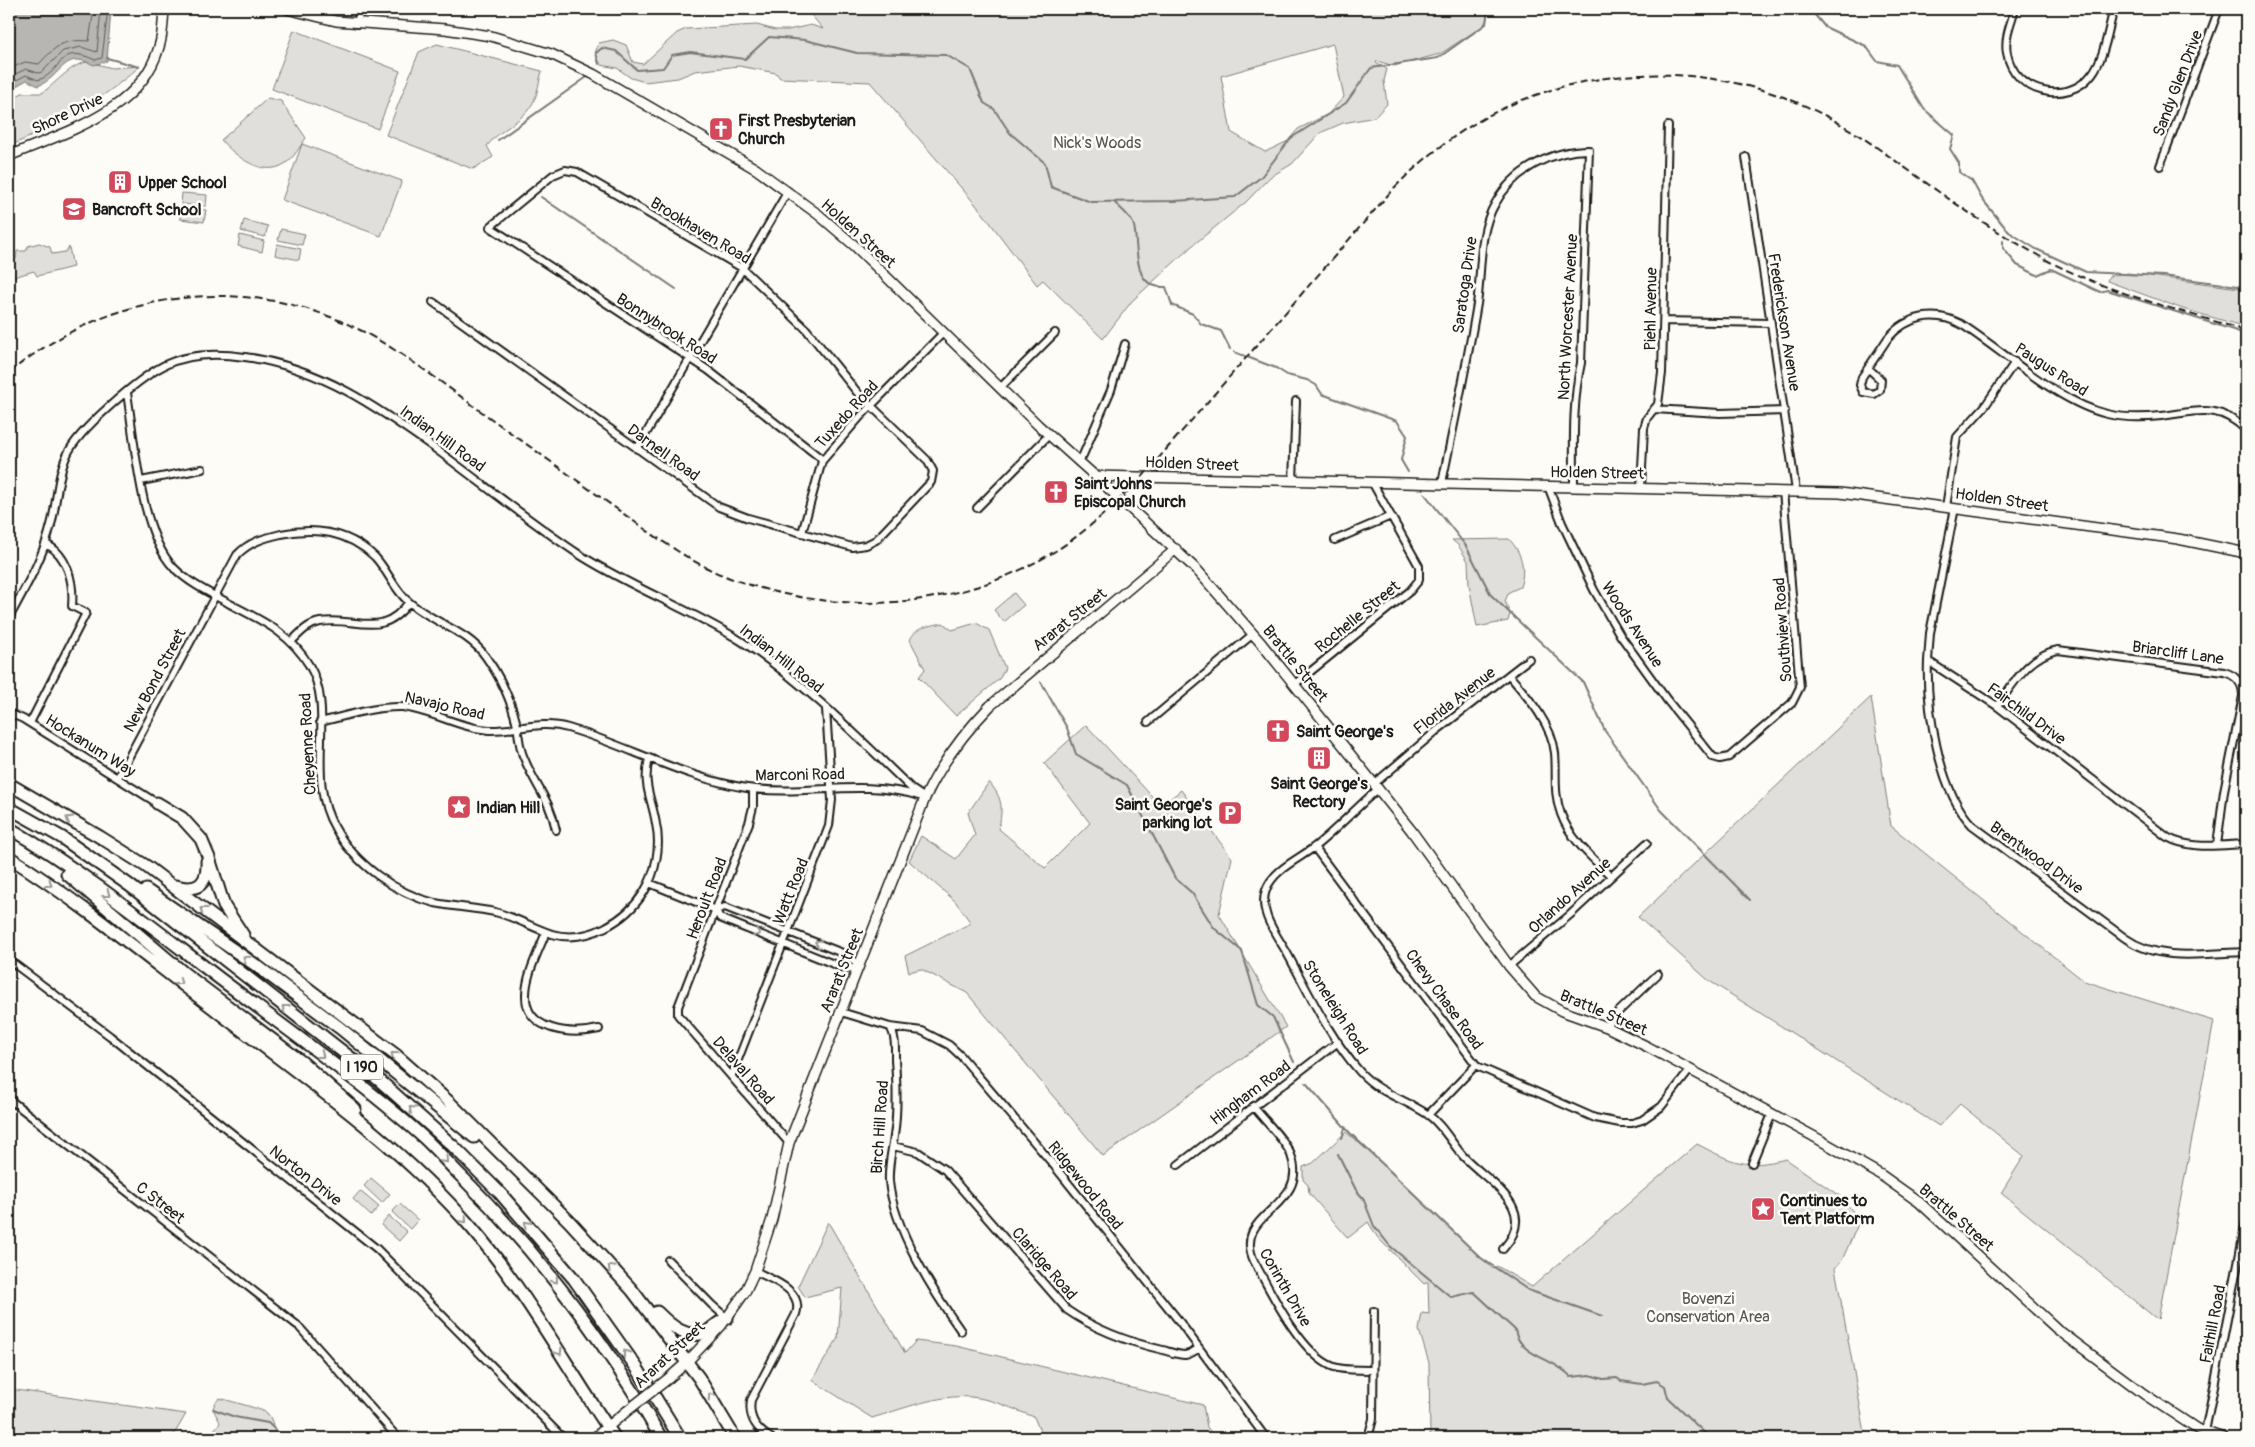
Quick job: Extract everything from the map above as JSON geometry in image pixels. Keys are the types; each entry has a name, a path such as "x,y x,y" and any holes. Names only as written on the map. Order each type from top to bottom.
{"highway":[{"path":"9,784 121,850 169,884 420,1076 475,1127 569,1221 628,1286 652,1314 713,1399 735,1438"},
{"path":"157,803 192,828 206,849 226,912 256,950"},
{"name":"I 190","path":"9,808 61,837 110,870 379,1080 413,1109 491,1184 574,1279 637,1368 680,1438"},
{"name":"I 190","path":"9,828 38,845 98,886 367,1091 424,1138 499,1214 553,1278 615,1363 661,1438"},
{"path":"38,845 45,856 177,967 340,1094 462,1217 515,1282 615,1438"},
{"path":"169,884 188,888 201,883 207,871 206,849"},
{"path":"9,857 74,902 329,1096 407,1161"},
{"path":"110,870 131,880 200,926 340,1028 466,1129 569,1221"},
{"path":"628,1286 671,1326 692,1335 707,1331 728,1318"}],"main road":[{"name":"Shore Drive","path":"9,156 89,122 122,101 142,78 156,56 161,39 164,9"},
{"name":"Holden Street","path":"287,9 305,15 357,24 460,30 506,39 551,54 593,74 740,159 788,191 843,235 1049,435 1095,476 1840,493 2178,539 2246,553"},
{"name":"Brattle Street","path":"1095,476 1176,549 1209,583 1253,634 1376,786 1508,966 1535,996 1562,1011 1607,1027 1690,1070 1813,1136 1894,1183 1966,1244 2056,1329 2144,1394 2205,1432 2223,1438"},
{"path":"1117,496 1120,484 1134,476"},
{"name":"Ararat Street","path":"594,1438 686,1363 728,1318 745,1292 755,1270 772,1219 789,1143 925,798 954,747 990,706 1176,549"}],"street":[{"path":"357,24 360,9"},
{"path":"2015,9 2006,41 2010,65 2026,84 2040,91 2052,93 2072,89 2092,75 2100,60 2114,9"},
{"name":"Sandy Glen Drive","path":"2160,166 2218,9"},
{"name":"Piehl Avenue","path":"1641,488 1644,428 1661,390 1668,126"},
{"name":"Saratoga Drive","path":"1442,484 1477,302 1488,217 1508,185 1534,164 1562,152 1589,150"},
{"name":"North Worcester Avenue","path":"1574,486 1574,443 1578,379 1581,364 1589,150"},
{"name":"Frederickson Avenue","path":"1746,157 1796,491"},
{"name":"Brookhaven Road","path":"490,226 554,175 562,171 573,171 742,268 806,329 843,377 926,458 933,469 931,482 899,516"},
{"path":"636,449 788,191"},
{"name":"Bonnybrook Road","path":"490,226 690,358 823,460"},
{"name":"Darnell Road","path":"433,302 719,507 748,518 843,545 862,546 876,540 899,516"},
{"name":"Paugus Road","path":"1868,368 1888,338 1901,326 1917,318 1934,316 1961,324 2076,403 2102,413 2148,417 2211,411 2232,418 2246,430"},
{"path":"1664,322 1771,323"},
{"name":"Tuxedo Road","path":"802,533 823,460 871,406 944,332"},
{"path":"1001,387 1055,333"},
{"path":"1078,462 1084,454 1107,399 1125,344"},
{"name":"Indian Hill Road","path":"9,618 46,544 68,453 86,429 127,393 162,366 201,355 225,355 261,360 330,381 393,418 578,553 631,584 711,624 754,650 826,709 913,790 925,798"},
{"path":"1928,661 1930,633 1951,507 1957,437 1985,406 2015,362"},
{"name":"Cheyenne Road","path":"127,393 151,530 161,551 183,576 276,629 292,641 315,676 320,698 320,778 324,803 340,837 366,864 384,879 415,896 436,903 502,914 546,932 575,936 605,927 631,909 649,883 655,864 656,824 645,783 649,759"},
{"path":"1293,481 1296,401"},
{"path":"1654,409 1720,413 1785,410"},
{"path":"977,508 1049,435"},
{"path":"141,480 202,469"},
{"name":"Rochelle Street","path":"1295,684 1416,584 1420,575 1419,566 1372,482"},
{"name":"Woods Avenue","path":"1548,486 1562,523 1605,612 1687,726 1713,756 1721,760"},
{"name":"Southview Road","path":"1721,760 1729,757 1792,703 1800,687 1783,491"},
{"path":"1335,540 1391,516"},
{"name":"New Bond Street","path":"118,777 214,595 234,559 246,546 274,536 318,530 340,535 364,548 379,562 409,602"},
{"path":"30,723 86,613 72,606 73,586 69,572 59,556 46,544"},
{"path":"292,641 304,630 320,622 379,624 396,617 409,602 462,634 480,650 502,681 517,727 523,757 549,804 556,830"},
{"path":"1148,722 1253,634"},
{"name":"Briarcliff Lane","path":"1997,706 2032,662 2043,654 2058,650 2205,670 2234,676 2240,683 2243,696 2224,790 2217,845"},
{"name":"Florida Avenue","path":"1376,786 1529,659"},
{"name":"Fairchild Drive","path":"1928,661 1997,706 2167,837 2184,844 2246,844"},
{"name":"Brentwood Drive","path":"1928,661 1930,702 1946,781 1956,805 1978,830 2144,950 2167,954 2246,952"},
{"path":"1509,674 1531,702 1554,743 1556,796 1564,823 1582,847 1611,876"},
{"name":"Navajo Road","path":"320,722 388,707 404,708 477,728 494,730 551,725 566,728 649,759"},
{"name":"Watt Road","path":"732,1075 829,826 832,806 826,709"},
{"name":"Hockanum Way","path":"9,713 30,723 157,803"},
{"name":"Marconi Road","path":"649,759 702,779 753,789 787,791 885,788 925,798"},
{"name":"Stoneleigh Road","path":"1376,786 1314,847 1281,871 1272,880 1265,892 1264,907 1276,935 1338,1042 1358,1070 1372,1084 1428,1115 1465,1158 1494,1184 1513,1206 1517,1227 1512,1239 1503,1249"},
{"name":"Heroult Road","path":"678,1015 678,1007 749,823 753,807 753,789"},
{"name":"Orlando Avenue","path":"1508,966 1647,843"},
{"name":"Chevy Chase Road","path":"1314,847 1476,1065 1595,1118 1620,1123 1632,1123 1642,1120 1661,1107 1690,1070"},
{"path":"649,883 716,910 725,907 789,931 850,956 859,967"},
{"path":"716,910 720,918 846,968 859,967"},
{"path":"546,932 526,987 527,1005 531,1013 544,1026 552,1030 573,1032 598,1029"},
{"name":"Norton Drive","path":"9,960 111,1037 377,1249 563,1438"},
{"path":"1607,1027 1615,1015 1658,974"},
{"name":"Ridgewood Road","path":"841,1012 890,1027 922,1031 949,1045 960,1056 1052,1163 1199,1348 1266,1438"},
{"name":"Delaval Road","path":"678,1015 789,1143"},
{"name":"Birch Hill Road","path":"890,1027 895,1042 898,1089 889,1182 895,1212 930,1282 961,1332"},
{"name":"Hingham Road","path":"1178,1164 1338,1042"},
{"path":"1428,1115 1476,1065"},
{"name":"C Street","path":"9,1100 299,1327 398,1438"},
{"name":"Corinth Drive","path":"1253,1106 1290,1153 1295,1170 1293,1182 1282,1202 1254,1225 1249,1238 1248,1249 1295,1330 1311,1352 1323,1362 1336,1368 1372,1370"},
{"path":"1752,1163 1772,1114"},
{"name":"Claridge Road","path":"893,1146 918,1152 945,1170 1067,1310 1080,1319 1108,1333 1152,1348 1182,1355 1194,1352 1199,1348"},
{"name":"Fairhill Road","path":"2205,1432 2246,1222"},
{"path":"668,1260 712,1306 728,1318"},
{"path":"755,1270 792,1292 798,1304 796,1314 752,1400 751,1413 754,1423 771,1438"},
{"path":"1368,1438 1373,1419 1374,1311"}],"green space":[{"name":"Nick's Woods","path":"806,9 1488,9 1487,19 1483,26 1440,54 1394,66 1377,61 1376,63 1387,69 1384,81 1387,104 1375,117 1343,123 1320,133 1292,164 1270,177 1246,202 1192,246 1132,301 1103,339 1043,280 1037,285 982,212 870,82 780,78 776,73 739,66 695,71 678,78 645,82 631,78 617,68 601,65 595,53 599,43 613,40 626,45 633,62 643,64 677,33 686,29 757,25 775,30 788,30 811,25 823,29","holes":["1333,44 1344,97 1328,114 1298,129 1288,141 1265,152 1231,132 1221,76"]},
{"path":"294,30 400,71 378,129 272,89"},
{"path":"437,44 542,71 535,98 530,108 518,120 498,134 487,146 493,157 473,169 386,135 419,52"},
{"path":"89,62 112,68 140,66 125,79 78,112 9,146 9,101 22,93 42,93 71,69"},
{"path":"268,98 281,101 306,138 289,161 277,167 269,168 250,164 234,153 221,140"},
{"path":"302,144 402,181 381,236 282,200"},
{"path":"182,193 207,195 206,206 181,204"},
{"path":"181,208 206,210 204,222 180,219"},
{"path":"244,220 268,226 265,237 241,231"},
{"path":"281,229 305,234 302,245 278,240"},
{"path":"240,235 264,241 262,252 238,246"},
{"path":"39,243 50,247 52,254 65,252 69,247 73,267 37,276 34,271 10,278 9,261 16,259 17,251 26,251 28,246"},
{"path":"277,244 301,249 299,260 275,255"},
{"path":"2128,273 2246,289 2246,327 2183,309 2107,281 2109,276"},
{"path":"1509,539 1520,556 1523,574 1520,587 1509,592 1505,601 1510,614 1508,621 1477,627 1469,585 1468,561 1458,545 1452,540"},
{"path":"1014,593 1024,605 1004,622 994,610"},
{"path":"943,623 952,630 976,623 989,630 1005,668 1000,678 956,716 919,677 925,669 910,640 920,629"},
{"path":"1871,697 1891,826 2084,981 2214,1021 2158,1320 2001,1193 2024,1156 1960,1104 1939,1126 1708,980 1638,917"},
{"path":"1086,725 1161,806 1181,790 1232,858 1219,914 1286,1027 1103,1156 967,993 921,969 909,972 905,956 971,923 955,901 909,861 921,836 956,859 975,835 968,813 989,782 1000,799 1001,815 999,829 1045,868 1090,823 1044,763"},
{"name":"Bovenzi Conservation Area","path":"1346,1132 1379,1160 1493,1269 1497,1266 1532,1287 1697,1144 1730,1160 1749,1164 1786,1159 1841,1197 1860,1220 1842,1260 1835,1268 1866,1438 1430,1438 1429,1363 1419,1330 1422,1313 1429,1314 1428,1282 1424,1284 1378,1238 1368,1222 1348,1238 1309,1193 1308,1185 1303,1180 1303,1167 1313,1163"},
{"path":"371,1178 390,1194 382,1203 364,1186"},
{"path":"360,1191 379,1207 371,1216 353,1199"},
{"path":"400,1204 418,1220 410,1229 392,1212"},
{"path":"389,1216 407,1232 399,1241 381,1225"},
{"path":"828,1222 905,1353 916,1341 956,1346 1203,1405 1207,1427 1215,1438 1043,1438 1034,1417 995,1402 971,1397 933,1400 872,1418 812,1380 838,1338 842,1288 805,1297 798,1286"},
{"path":"9,1389 186,1414 172,1438 9,1438"},
{"path":"220,1398 267,1413 280,1438 207,1438 220,1423 213,1408"}],"water":[{"path":"9,9 111,9 107,61 94,65 76,60 69,62 46,82 38,86 27,80 9,90"}],"waterway":[{"path":"599,64 596,53 602,48 616,51 637,70 663,68 672,55 690,52 745,59 769,37 805,40 857,53 946,55 970,69 984,103 994,109 1010,133 1045,163 1051,187 1091,202 1174,201 1235,197 1261,177 1291,138 1346,103 1371,68 1438,58 1486,24 1488,9"},
{"path":"1810,9 1825,27 1866,46 1877,61 1897,65 1924,109 1954,135 1950,149 1959,163 1959,172 1972,181 1982,199 2009,232 2036,249 2086,272 2163,276 2246,287"},
{"path":"107,58 139,67"},
{"path":"498,140 587,77"},
{"path":"541,197 676,289"},
{"path":"1114,202 1126,213 1133,223 1139,266 1147,281 1155,286 1166,287 1172,305 1193,314 1201,324 1221,331 1230,349"},
{"path":"2003,241 2003,248 2017,265 2037,275 2051,269 2100,292 2107,290 2246,334"},
{"path":"1234,352 1276,368 1287,375 1307,380 1316,385 1322,394 1397,421 1407,436 1401,460 1408,472"},
{"path":"1424,493 1466,546 1491,595 1583,682 1605,731 1661,810 1750,900"},
{"path":"1041,682 1067,728 1076,754 1127,785 1175,878 1192,893 1214,928 1242,951 1258,1005 1273,1017 1294,1062"},
{"path":"1306,1083 1350,1133 1481,1258 1528,1290 1602,1316"},
{"path":"1342,1138 1345,1128"},
{"path":"1338,1154 1356,1190 1363,1198 1374,1226 1390,1246 1451,1297 1474,1292 1515,1330 1518,1339 1524,1346 1531,1352 1556,1365 1571,1377 1590,1375 1603,1379 1617,1378 1621,1381 1642,1384 1657,1381 1665,1386 1668,1398 1710,1438"},
{"path":"213,1409 235,1417 268,1423 284,1438"}],"railway":[{"path":"9,373 48,345 90,323 134,307 179,298 225,296 272,301 317,312 379,340 429,373 646,530 684,555 715,572 766,589 808,598 851,603 894,602 937,597 978,586 1019,571 1057,550 1102,515 1143,476 1394,188 1451,139 1472,125 1514,103 1559,88 1605,78 1653,75 1700,77 1747,86 1792,100 1856,133 1976,217 2041,257 2115,290 2246,331"}],"place":[{"name":"First Presbyterian Church","path":"721,129"},
{"name":"Upper School","path":"120,182"},
{"name":"Bancroft School","path":"74,209"},
{"name":"Saint Johns Episcopal Church","path":"1056,492"},
{"name":"Saint George's","path":"1278,731"},
{"name":"Saint George's Rectory","path":"1319,758"},
{"name":"Indian Hill","path":"459,807"},
{"name":"Saint George's parking lot","path":"1230,813"},
{"name":"Continues to Tent Platform","path":"1763,1209"}]}
